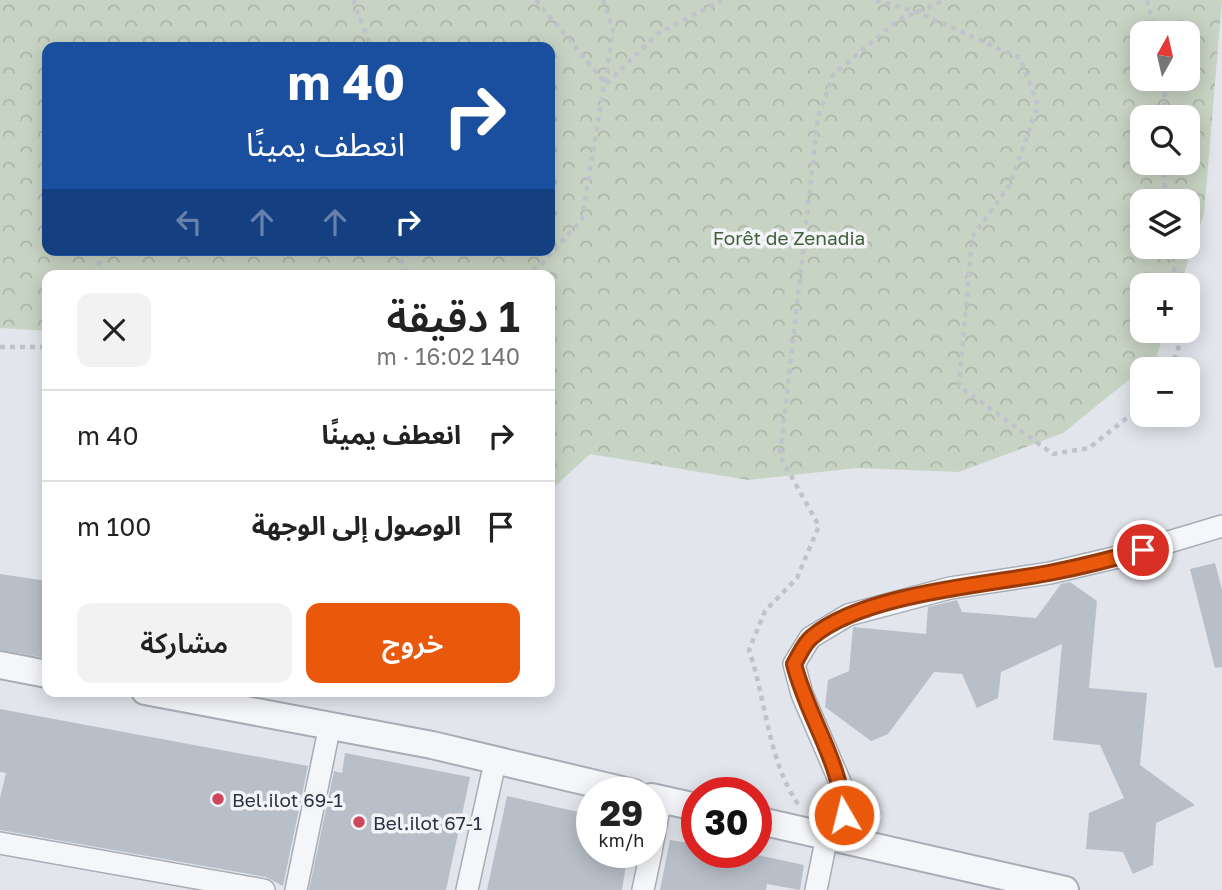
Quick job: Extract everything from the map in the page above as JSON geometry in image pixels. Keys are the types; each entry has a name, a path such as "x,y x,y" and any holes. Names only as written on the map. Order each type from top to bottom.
{"street":[{"path":"816,890 837,839 843,789 802,694 794,664 810,638 848,615 861,611 950,588 1050,573 1122,556 1222,526"},
{"path":"0,665 42,673"},
{"path":"178,697 330,725 576,780"},
{"path":"296,890 330,725"},
{"path":"467,890 495,762"},
{"path":"772,824 1065,890"},
{"path":"0,843 264,890"},
{"path":"643,890 648,868"}],"path":[{"path":"353,0 369,42"},
{"path":"536,0 606,84"},
{"path":"555,249 582,219 613,31 603,0"},
{"path":"606,84 657,34 722,0"},
{"path":"876,0 917,12 1020,58 1038,105 1010,185 972,237 959,386 1053,454 1090,449 1130,416"},
{"path":"837,839 795,801 778,761 760,681 749,650 765,611 797,578 819,526 780,456 818,117 833,75 898,20 946,0"},
{"path":"1147,0 1153,21"},
{"path":"533,270 549,256"},
{"path":"0,347 42,347"}],"green space":[{"name":"Forêt de Zenadia","path":"0,0 1222,0 1204,214 1200,226 1200,189 1130,189 1130,259 1189,259 1184,273 1130,273 1130,343 1161,343 1156,357 1130,357 1130,379 1063,433 959,472 857,468 748,480 590,454 555,486 555,270 42,270 42,331 0,328"}],"building":[{"path":"1215,563 1222,590 1222,667 1215,668 1190,569"},
{"path":"0,574 42,580 42,657 0,650"},
{"path":"1070,582 1097,601 1089,688 1147,693 1140,765 1195,805 1156,823 1153,865 1133,874 1123,852 1086,849 1089,813 1124,798 1100,745 1053,740 1062,644 1001,672 998,698 977,708 962,674 934,672 888,734 871,741 825,707 828,680 849,671 853,627 926,634 928,607 957,600 962,612 1036,618 1061,584"},
{"name":"Bel.ilot 69-1","path":"0,709 308,766 283,886 266,877 0,830 0,798 6,773 0,772"},
{"name":"Bel.ilot 67-1","path":"345,753 470,777 446,890 309,890 334,771 342,773"},
{"path":"507,796 576,811 576,868 625,868 622,890 487,890"},
{"path":"670,840 681,842 681,868 772,868 772,858 804,865 800,890 767,884 766,890 660,890 664,868 667,868"}],"place":[{"name":"Bel.ilot 69-1","path":"218,799"},
{"name":"Bel.ilot 67-1","path":"359,822"}],"route":[{"path":"844,815 843,789 802,694 794,664 810,638 848,615 899,601 950,588 1050,573 1143,550"}]}
